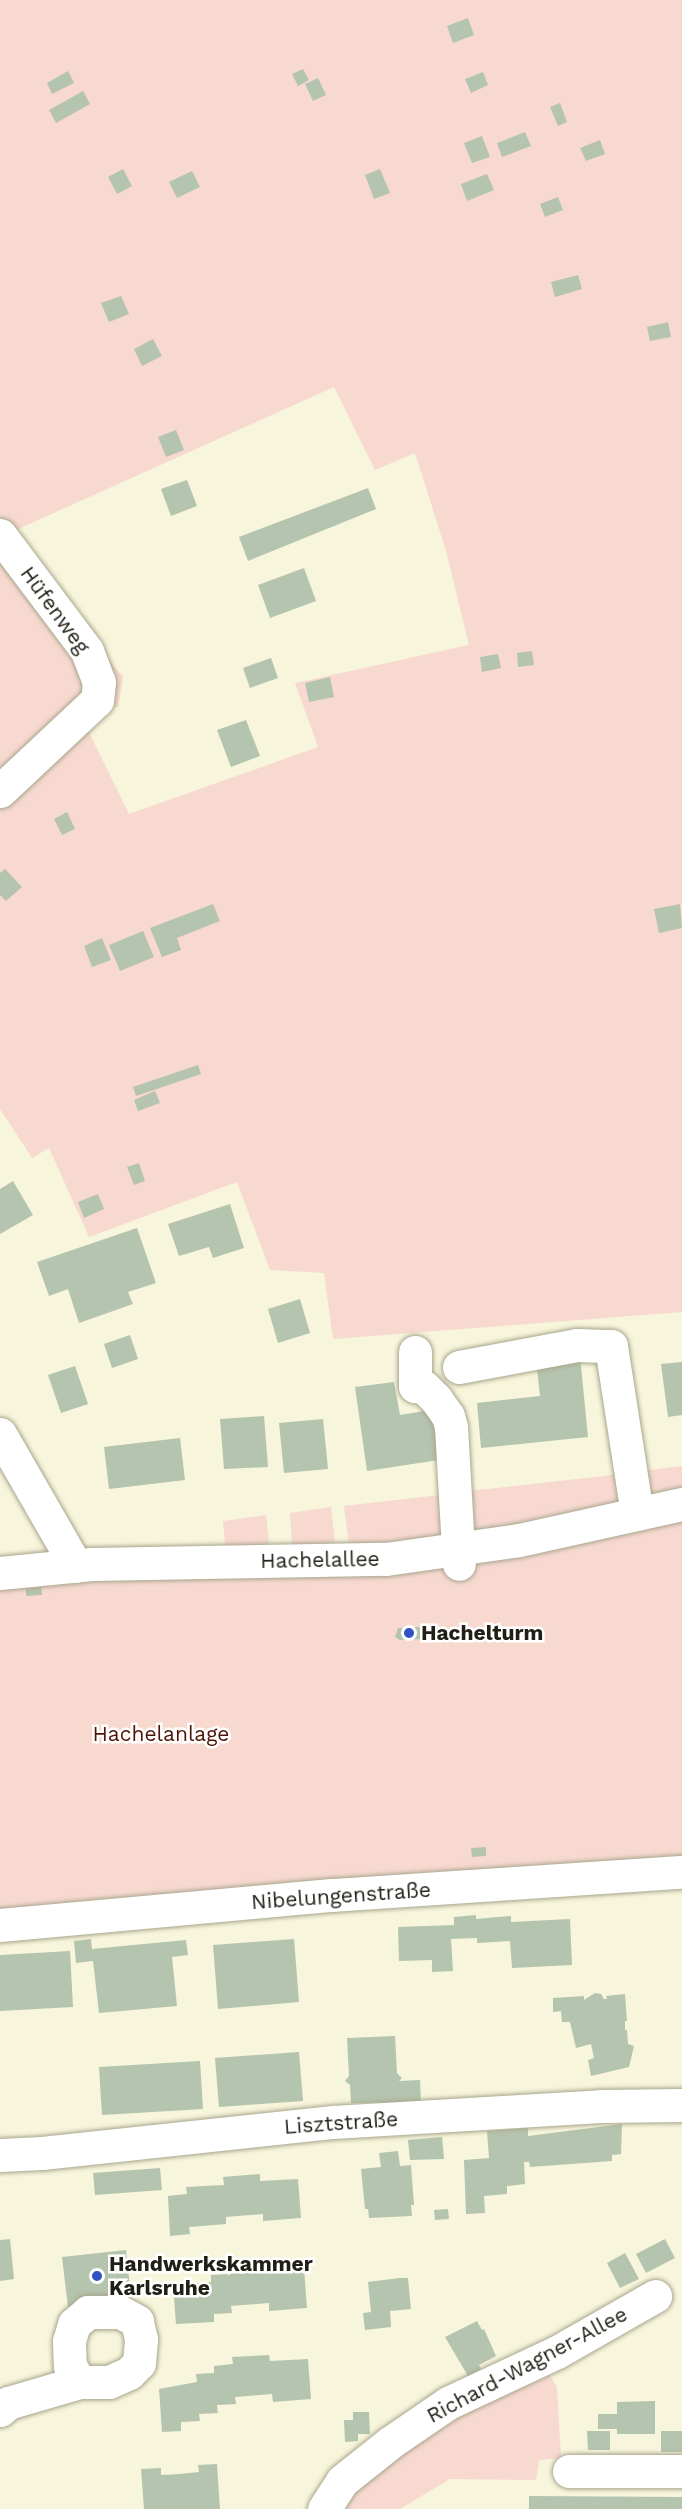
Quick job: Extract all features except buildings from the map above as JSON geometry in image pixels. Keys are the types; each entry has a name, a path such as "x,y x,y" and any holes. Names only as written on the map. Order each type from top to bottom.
{"street":[{"name":"Hüfenweg","path":"0,535 87,651 99,682 97,700 82,717 0,791"},
{"path":"459,1367 577,1345 611,1346 637,1514"},
{"path":"415,1352 415,1386 424,1388 436,1399 448,1416 451,1427 459,1557"},
{"path":"0,1434 76,1566"},
{"name":"Hachelallee","path":"0,1573 76,1566 459,1557 682,1504"},
{"name":"Nibelungenstraße","path":"0,1924 332,1895 682,1872"},
{"name":"Lisztstraße","path":"0,2155 42,2153 333,2122 601,2106 682,2105"},
{"name":"Richard-Wagner-Allee","path":"324,2509 342,2481 391,2442 439,2409 557,2352 655,2296"},
{"path":"0,2410 8,2403 80,2382"},
{"path":"569,2471 682,2471"}],"green space":[{"path":"0,0 682,0 682,1312 333,1339 324,1273 270,1270 237,1182 89,1237 49,1148 32,1158 0,1109","holes":["334,387 375,470 415,453 446,551 469,645 295,683 318,747 129,814 83,720 97,708 118,707 123,677 7,534"]},
{"path":"682,1466 682,1491 653,1494 648,1491 641,1471"},
{"path":"621,1474 618,1502 471,1536 461,1492"},
{"path":"449,1494 453,1533 428,1543 349,1544 344,1506"},
{"path":"331,1507 335,1543 332,1547 298,1548 292,1544 290,1513"},
{"name":"Hachelanlage","path":"682,1514 682,1858 0,1909 0,1588"},
{"path":"266,1515 269,1542 263,1548 228,1548 225,1544 223,1521"},
{"path":"543,2372 550,2376 557,2387 561,2458 539,2460 536,2480 450,2479 400,2509 344,2509 372,2465 450,2410 496,2399"}],"place":[{"name":"Hachelturm","path":"409,1633"},
{"name":"Handwerkskammer Karlsruhe","path":"97,2276"}]}
